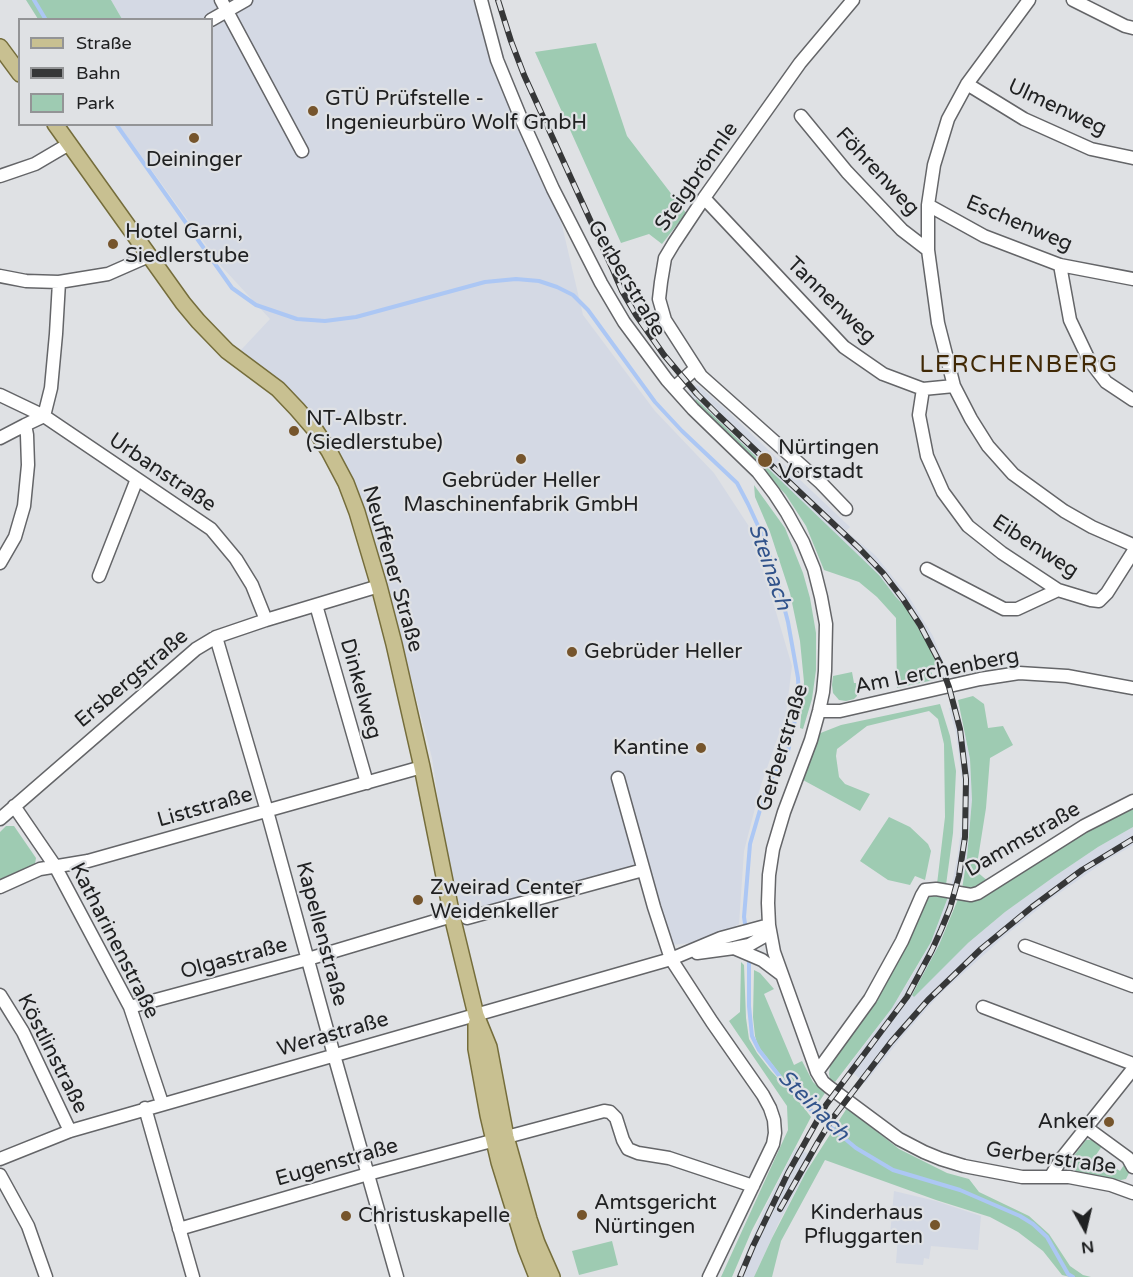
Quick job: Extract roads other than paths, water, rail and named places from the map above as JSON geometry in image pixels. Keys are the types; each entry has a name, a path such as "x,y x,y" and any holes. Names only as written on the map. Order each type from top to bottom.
{"main road":[{"path":"0,47 18,71"},
{"name":"Neuffener Straße","path":"56,126 183,303 227,351 278,389 297,409 316,431 346,483 379,586 460,917 476,1015 476,1049 500,1139 516,1221 537,1277"},
{"name":"Neuffener Straße","path":"500,1139 537,1243 552,1277"}],"street":[{"path":"213,18 223,5 246,0"},
{"name":"Gerberstraße","path":"482,0 497,60 520,116 553,189 601,283 624,322 674,388 758,472 787,513 803,542 814,569 826,624 825,671 819,711 811,740 773,849 768,903 774,952 817,1072 829,1087 899,1139 924,1152 964,1166 1022,1177 1069,1177 1132,1189"},
{"name":"Steigbrönnle","path":"846,509 821,483 701,376 665,320 659,299 665,258 704,198 800,63 853,0"},
{"path":"1029,0 967,84 948,119 934,165 928,205 928,250 938,323 954,386 988,446 1013,474 1064,511 1092,527 1133,544"},
{"path":"1073,0 1133,28"},
{"path":"223,5 302,151"},
{"name":"Ulmenweg","path":"967,84 1024,119 1092,149 1133,158"},
{"name":"Föhrenweg","path":"801,116 855,180 902,230 928,250"},
{"path":"0,176 35,164 69,144"},
{"name":"Tannenweg","path":"704,198 844,347 883,374 923,389 954,386"},
{"name":"Eschenweg","path":"928,205 984,236 1060,266 1133,279"},
{"path":"0,276 26,282 59,282 108,274 148,256"},
{"path":"1060,266 1070,320 1089,360 1106,382 1133,400"},
{"path":"0,438 44,416 52,377 59,282"},
{"path":"674,388 696,368"},
{"name":"Eibenweg","path":"923,389 919,415 923,436 927,456 943,492 968,526 1002,553 1058,590 1100,601 1133,552"},
{"name":"Urbanstraße","path":"0,395 44,416 211,530 236,559 252,585 266,620"},
{"path":"0,563 15,537 24,506 28,465 25,425"},
{"path":"99,576 137,479"},
{"path":"927,569 1004,609 1017,609 1058,590"},
{"name":"Ersbergstraße","path":"0,819 196,649 216,637 379,586"},
{"name":"Dinkelweg","path":"316,605 367,783"},
{"name":"Kapellenstraße","path":"216,637 398,1277"},
{"name":"Am Lerchenberg","path":"819,711 840,711 980,679 1020,673 1066,676 1133,688"},
{"name":"Liststraße","path":"0,887 40,869 88,861 422,767"},
{"path":"618,778 643,870 675,958 712,1022 763,1095 774,1120 776,1133 773,1144 709,1277"},
{"name":"Dammstraße","path":"817,1072 870,999 902,941 925,890 971,895 978,893 1084,826 1133,801"},
{"name":"Katharinenstraße","path":"14,806 55,866 130,1007 162,1103"},
{"name":"Olgastraße","path":"130,1007 460,917 643,870"},
{"name":"Werastraße","path":"0,1159 70,1131 162,1103 675,958 734,948 770,929"},
{"name":"Werastraße","path":"675,958 732,935 756,935"},
{"path":"1025,946 1133,986"},
{"path":"734,948 762,960 782,975"},
{"name":"Köstlinstraße","path":"0,995 23,1032 70,1131"},
{"path":"983,1007 1133,1067 1062,1158 1051,1176"},
{"path":"145,1108 193,1277"},
{"path":"500,1139 604,1111 610,1112 616,1118 628,1149 669,1158 753,1186"},
{"name":"Gerberstraße","path":"1087,1128 1128,1158 1133,1167"},
{"name":"Eugenstraße","path":"179,1228 500,1139"},
{"path":"0,1175 28,1226 46,1277"}],"waterway":[{"name":"Steinach","path":"34,0 45,18"},
{"name":"Steinach","path":"117,126 232,288 256,305 297,319 325,321 356,317 485,282 516,279 539,281 557,287 573,295 588,310 655,402 737,483 765,541 776,576 788,622 798,678 799,702 788,751 767,786 750,844 744,917 746,930"},
{"name":"Steinach","path":"749,958 749,1006 752,1036 759,1050 784,1082 813,1112 856,1148 893,1170 960,1190 1033,1224 1047,1237 1068,1274 1073,1277"}],"railway":[{"path":"498,0 524,75 622,291 636,315 664,355 697,394 883,573 920,625 940,663 960,729 966,779 965,837 959,876 950,908 932,950 907,997 826,1105 788,1173 740,1277"},
{"path":"780,1209 832,1119 891,1042 928,1000 981,949 1032,907 1082,870 1133,839"}],"place":[{"name":"GTÜ Prüfstelle - Ingenieurbüro Wolf GmbH","path":"313,111"},
{"name":"Deininger","path":"194,138"},
{"name":"Hotel Garni, Siedlerstube","path":"113,244"},
{"name":"NT-Albstr. (Siedlerstube)","path":"294,431"},
{"name":"Gebrüder Heller Maschinenfabrik GmbH","path":"521,459"},
{"name":"Nürtingen Vorstadt","path":"765,460"},
{"name":"Gebrüder Heller","path":"572,652"},
{"name":"Kantine","path":"701,748"},
{"name":"Zweirad Center Weidenkeller","path":"418,900"},
{"name":"Anker","path":"1109,1122"},
{"name":"Amtsgericht Nürtingen","path":"582,1215"},
{"name":"Christuskapelle","path":"346,1216"},
{"name":"Kinderhaus Pfluggarten","path":"935,1225"}],"district":[{"name":"LERCHENBERG","path":"1019,366"}]}
